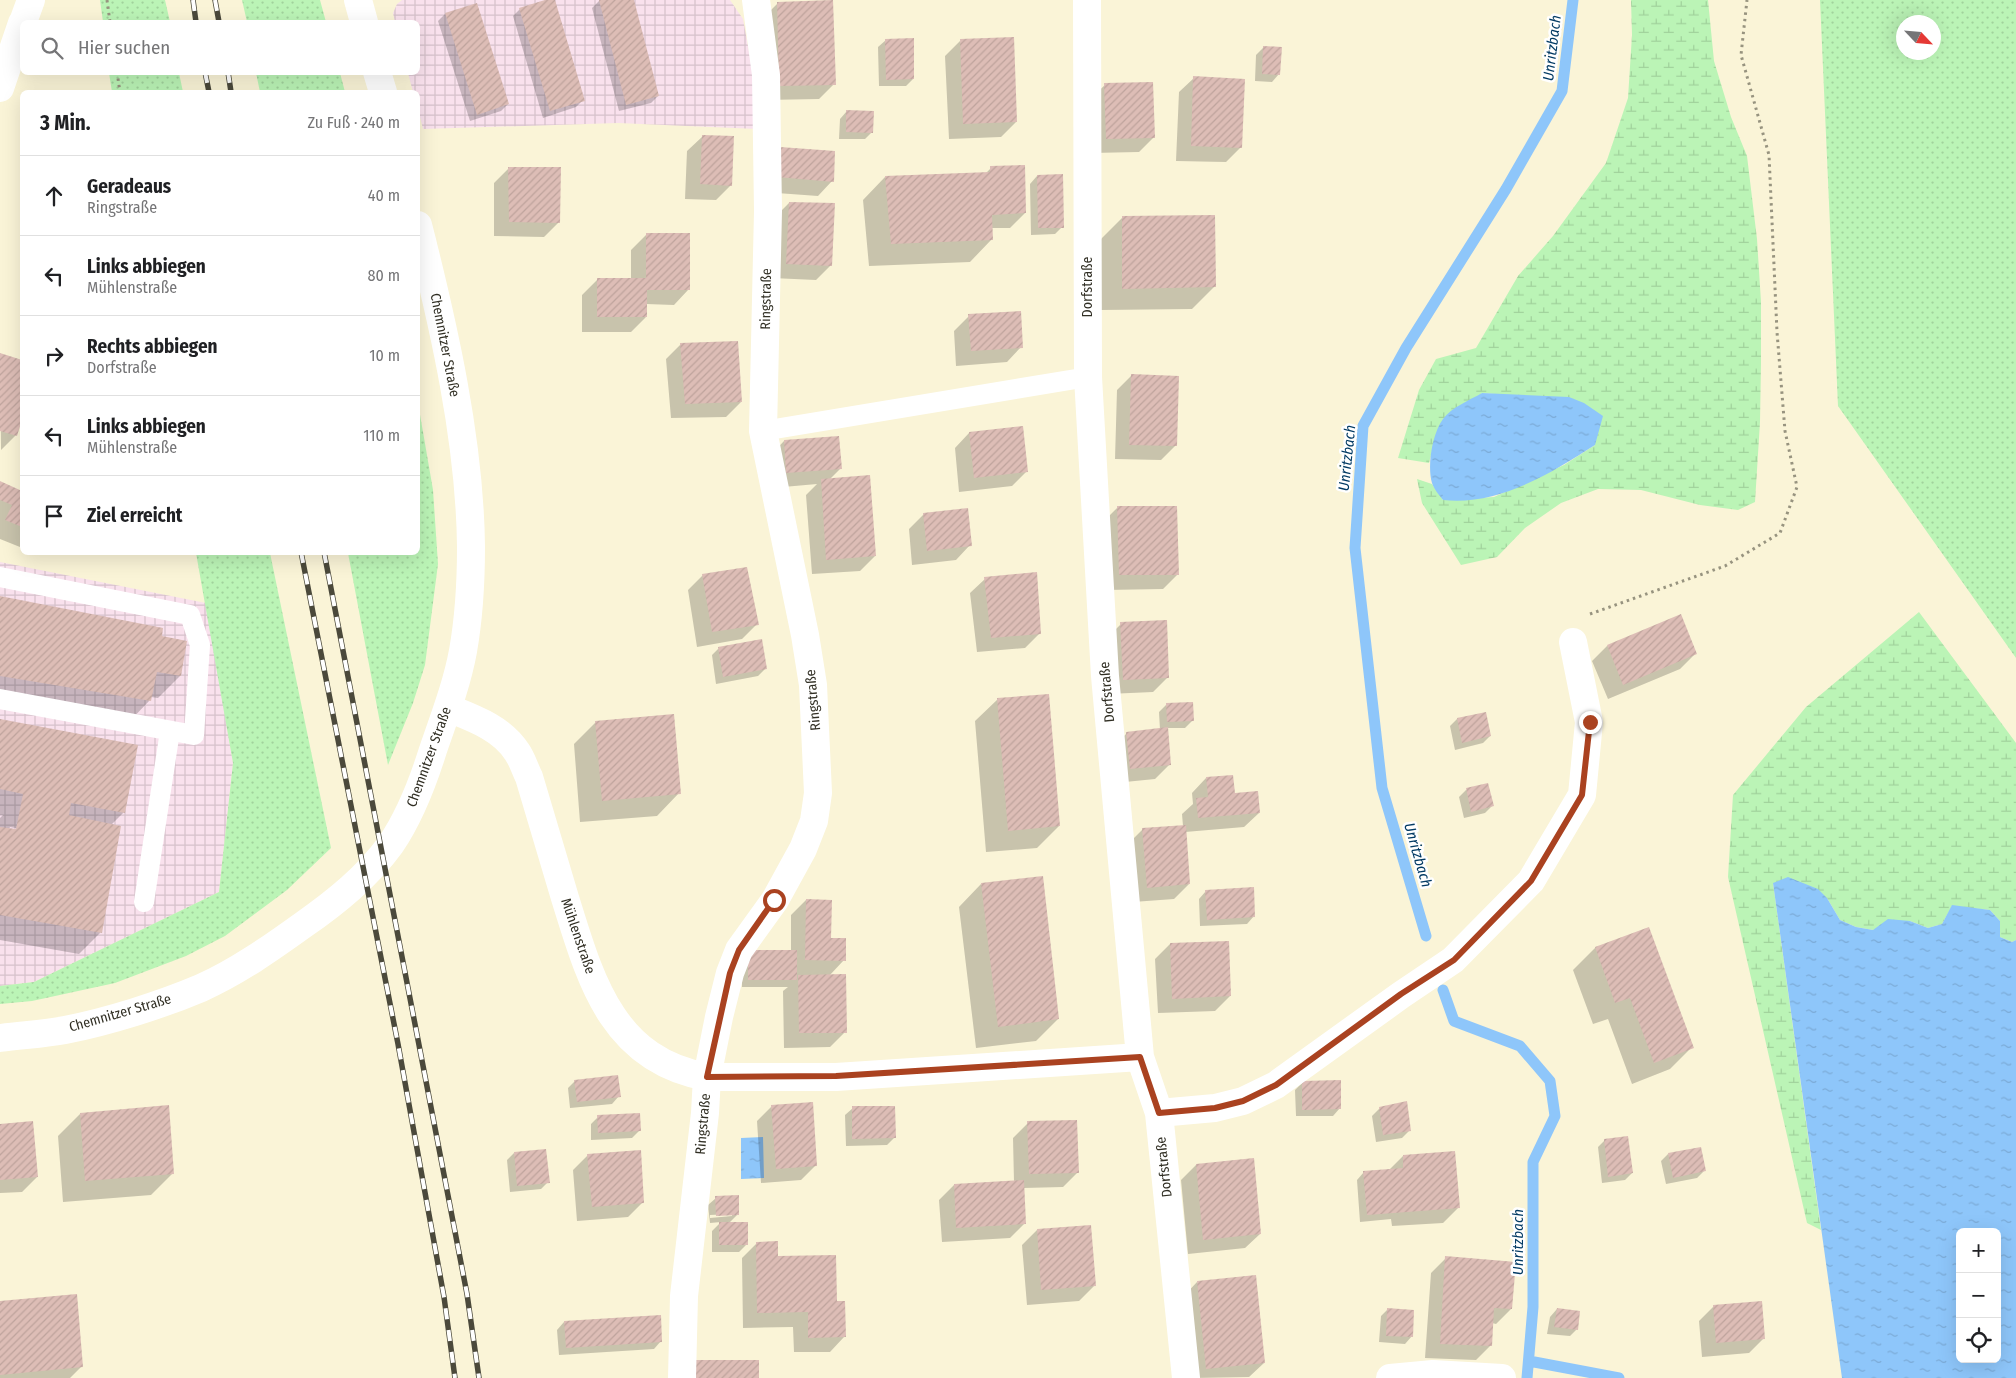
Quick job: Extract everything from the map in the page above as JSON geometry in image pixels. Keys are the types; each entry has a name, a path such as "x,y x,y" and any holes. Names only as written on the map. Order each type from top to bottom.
{"street":[{"path":"24,20 30,0"},
{"path":"358,0 363,20"},
{"name":"Ringstraße","path":"682,1378 684,1296 705,1113 707,1077 730,973 739,950 774,900 803,849 814,821 818,794 812,685 805,635 763,431 768,211 766,76 756,0"},
{"name":"Dorfstraße","path":"1087,0 1088,377 1105,676 1140,1057 1159,1113 1186,1378"},
{"path":"0,88 20,31"},
{"path":"378,75 382,90"},
{"name":"Chemnitzer Straße","path":"0,1038 65,1030 130,1013 201,988 248,962 337,901 368,872 386,850 409,812 448,708 462,653 468,612 471,548 468,489 454,385 434,288 420,233"},
{"path":"1159,1113 1215,1108 1243,1101 1276,1085 1401,994 1454,960 1531,881 1582,795 1590,722 1573,642"},
{"name":"Mühlenstraße","path":"448,708 498,731 517,752 529,777 585,961 608,1010 621,1028 641,1049 664,1064 686,1073 707,1077 836,1076 1140,1057"},
{"path":"1390,1378 1433,1374 1502,1378"}],"lane":[{"path":"763,431 1088,377"},
{"path":"0,577 190,615 200,645 194,735 0,699"},
{"path":"144,902 170,731"}],"path":[{"path":"107,0 110,20"},
{"path":"1573,642 1590,613 1725,566 1780,532 1797,487 1785,430 1777,332 1768,155 1741,56 1747,0"},
{"path":"117,75 120,90"}],"shaded area":[{"path":"402,0 730,0 743,19 752,68 757,129 618,123 423,129 420,117 420,90 412,90 409,75 420,75 420,20 395,20 393,13 397,4"},
{"path":"0,562 206,603 233,763 219,892 34,982 0,986"}],"green space":[{"path":"100,0 165,0 170,20 103,20"},
{"path":"242,0 320,0 325,20 247,20"},
{"path":"1631,0 1708,0 1714,61 1731,117 1747,156 1757,239 1761,302 1760,422 1755,502 1738,510 1700,505 1641,490 1598,489 1561,503 1525,528 1497,557 1461,565 1422,503 1417,479 1432,484 1443,500 1494,497 1564,465 1595,445 1508,395 1482,393 1435,439 1429,463 1398,458 1419,390 1436,359 1476,348 1518,276 1553,236 1606,163 1628,98 1632,35"},
{"path":"1820,0 2016,0 2016,658 1838,406"},
{"path":"109,75 179,75 183,90 112,90"},
{"path":"256,75 341,75 344,90 260,90"},
{"path":"420,415 433,490 438,564 425,665 413,703 388,765 348,555 420,555"},
{"path":"196,555 270,555 331,848 287,890 225,936 186,956 115,983 32,1001 0,1004 0,986 34,982 219,892 233,763"},
{"path":"1919,612 2016,743 2016,940 2012,942 2000,937 2000,921 1990,910 1952,906 1942,924 1928,928 1910,921 1873,930 1856,927 1840,920 1827,898 1773,883 1821,1230 1807,1223 1728,877 1733,795 1806,707"}],"water":[{"path":"1482,393 1569,397 1584,403 1603,416 1595,445 1560,467 1523,486 1484,498 1463,501 1443,500 1432,483 1430,459 1433,441 1439,425 1451,411"},
{"path":"1788,877 1818,889 1827,898 1840,920 1856,927 1873,930 1888,919 1910,921 1928,928 1942,924 1952,905 1990,910 2000,921 2000,937 2012,942 2016,940 2016,1378 1842,1378 1773,883"},
{"path":"763,1137 764,1178 741,1179 741,1138"}],"building":[{"path":"545,0 555,0 585,101 550,111 519,8"},
{"path":"599,0 634,0 659,96 626,105"},
{"path":"833,0 836,85 779,86 777,2"},
{"path":"477,3 509,104 477,115 445,13"},
{"path":"1014,37 1017,122 963,124 960,39"},
{"path":"914,38 914,79 886,80 885,39"},
{"path":"1263,46 1282,47 1280,75 1262,74"},
{"path":"1193,76 1245,79 1242,148 1191,146"},
{"path":"1153,82 1155,138 1106,139 1104,83"},
{"path":"846,110 874,111 873,133 846,132"},
{"path":"702,135 734,136 732,186 700,184"},
{"path":"780,147 835,151 834,182 777,177"},
{"path":"1025,165 1026,213 992,215 993,240 891,244 885,176 990,172 990,166"},
{"path":"508,167 561,167 560,223 509,222"},
{"path":"1063,174 1064,228 1038,228 1037,175"},
{"path":"789,202 835,203 832,266 786,264"},
{"path":"1215,215 1216,287 1122,289 1122,216"},
{"path":"646,233 690,233 690,290 647,290 647,317 597,317 597,278 646,278"},
{"path":"1021,311 1023,348 971,351 968,314"},
{"path":"738,341 742,402 685,404 680,343"},
{"path":"0,353 20,359 20,426 17,436 0,431"},
{"path":"1131,374 1179,376 1177,446 1129,445"},
{"path":"1023,426 1028,472 974,478 969,432"},
{"path":"839,436 842,469 786,473 784,440"},
{"path":"870,475 876,556 826,560 821,479"},
{"path":"0,481 20,490 20,526 5,520 12,505 0,500"},
{"path":"1117,506 1177,506 1179,575 1119,575"},
{"path":"968,508 972,546 927,551 923,513"},
{"path":"747,567 759,625 712,632 702,574"},
{"path":"1037,572 1041,634 991,638 984,577"},
{"path":"0,596 163,628 162,636 187,641 181,676 157,672 151,701 0,676"},
{"path":"1681,614 1697,654 1623,685 1607,645"},
{"path":"1167,620 1169,678 1123,680 1120,622"},
{"path":"762,639 767,669 723,677 718,647"},
{"path":"1049,694 1060,826 1008,831 997,698"},
{"path":"1193,702 1194,721 1167,722 1166,703"},
{"path":"1486,712 1491,736 1462,743 1457,718"},
{"path":"674,714 681,794 602,801 595,721"},
{"path":"0,719 138,745 125,813 71,803 69,815 121,826 102,933 0,915 0,827 16,829 23,794 0,789"},
{"path":"1168,727 1171,765 1130,769 1126,732"},
{"path":"1233,775 1235,793 1258,791 1260,813 1198,818 1196,798 1208,797 1206,777"},
{"path":"1488,783 1494,806 1471,812 1466,788"},
{"path":"1186,825 1190,884 1147,888 1142,828"},
{"path":"1043,876 1059,1019 998,1027 981,883"},
{"path":"1254,887 1255,917 1207,920 1205,890"},
{"path":"806,899 832,900 831,938 846,938 846,961 805,960"},
{"path":"1649,927 1694,1048 1654,1063 1630,998 1615,1003 1595,947"},
{"path":"1229,941 1231,996 1172,999 1170,943"},
{"path":"748,950 797,950 797,980 748,980"},
{"path":"846,974 847,1033 799,1033 798,975"},
{"path":"618,1075 621,1097 577,1102 574,1080"},
{"path":"1341,1080 1341,1109 1302,1110 1302,1081"},
{"path":"1407,1101 1411,1131 1383,1135 1379,1107"},
{"path":"813,1102 817,1166 776,1169 771,1105"},
{"path":"169,1105 174,1174 85,1181 80,1113"},
{"path":"852,1106 895,1106 896,1138 852,1139"},
{"path":"640,1113 641,1131 598,1133 597,1115"},
{"path":"1077,1120 1079,1173 1029,1174 1027,1121"},
{"path":"33,1121 38,1177 0,1180 0,1124"},
{"path":"1628,1136 1633,1173 1608,1177 1604,1139"},
{"path":"1701,1147 1706,1171 1673,1178 1668,1153"},
{"path":"546,1149 550,1183 517,1186 514,1152"},
{"path":"641,1150 644,1203 592,1207 587,1154"},
{"path":"1455,1151 1460,1208 1367,1215 1363,1171 1403,1168 1403,1155"},
{"path":"1254,1158 1261,1234 1203,1240 1196,1164"},
{"path":"1024,1180 1026,1224 956,1228 954,1184"},
{"path":"739,1195 739,1215 716,1216 715,1196"},
{"path":"719,1222 748,1222 748,1245 719,1245"},
{"path":"1091,1225 1096,1286 1041,1290 1037,1229"},
{"path":"778,1241 778,1256 836,1255 837,1301 845,1301 846,1337 808,1338 808,1312 757,1313 756,1242"},
{"path":"1445,1256 1516,1262 1512,1309 1494,1308 1492,1346 1440,1344"},
{"path":"1256,1275 1265,1363 1206,1369 1197,1281"},
{"path":"77,1294 83,1367 0,1375 0,1301"},
{"path":"1762,1301 1765,1339 1716,1343 1713,1305"},
{"path":"1387,1308 1414,1310 1413,1337 1386,1336"},
{"path":"1557,1308 1580,1311 1578,1330 1554,1327"},
{"path":"661,1315 662,1342 566,1348 564,1321"},
{"path":"694,1360 759,1360 759,1378 694,1378"}],"waterway":[{"name":"Unritzbach","path":"1426,936 1382,788 1355,548 1363,426 1406,348 1506,189 1562,91 1573,0"},
{"name":"Unritzbach","path":"1443,990 1454,1021 1520,1046 1550,1081 1555,1116 1533,1162 1533,1307 1527,1378"},
{"path":"1529,1361 1619,1378"}],"railway":[{"path":"193,0 196,20"},
{"path":"215,0 219,20"},
{"path":"206,75 209,90"},
{"path":"228,75 231,90"},
{"path":"302,555 398,1044 444,1297 455,1378"},
{"path":"325,555 467,1294 479,1378"}],"route":[{"path":"774,900 739,950 730,973 707,1077 836,1076 989,1068 1140,1057 1159,1113 1215,1108 1243,1101 1276,1085 1401,994 1454,960 1531,881 1582,795 1590,722"}]}
